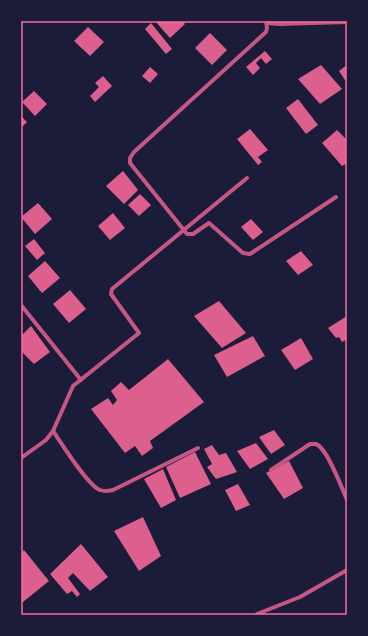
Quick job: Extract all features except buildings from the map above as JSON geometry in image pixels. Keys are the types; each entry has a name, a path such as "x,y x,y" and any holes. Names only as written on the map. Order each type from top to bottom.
{"street":[{"path":"336,197 250,254 243,253 209,223 193,234 188,234 183,231 132,167 130,158 134,152 266,32 266,22 280,24 347,22"},
{"path":"21,458 46,440 53,431 71,389 140,333 111,294 112,289 248,178"},
{"path":"21,305 81,380"},
{"path":"53,431 90,483 106,492 113,490 198,448"},
{"path":"271,470 310,444 316,444 321,447 332,464 347,500"},
{"path":"257,614 300,597 347,570"}]}
